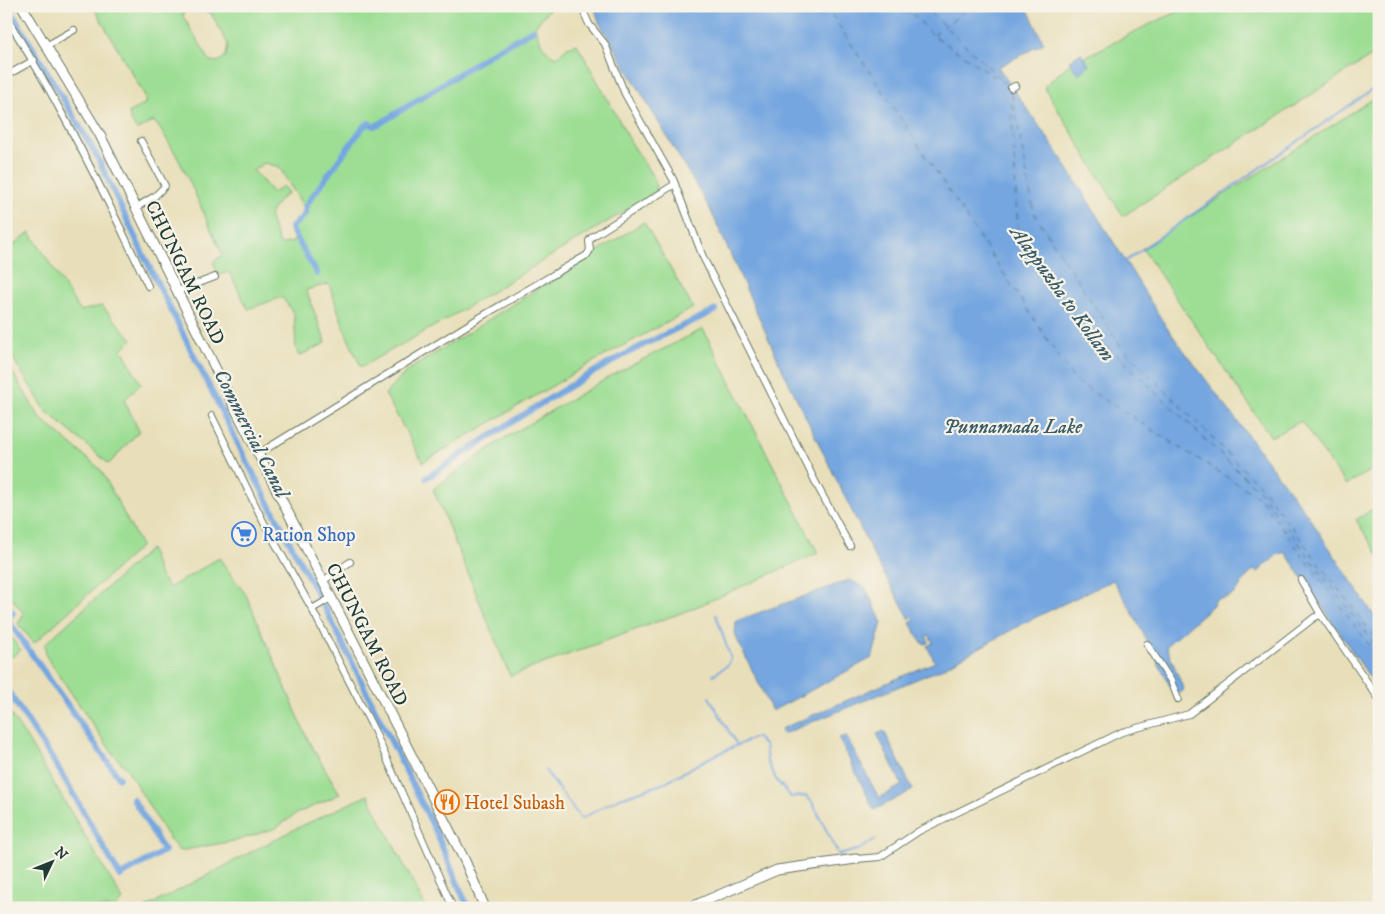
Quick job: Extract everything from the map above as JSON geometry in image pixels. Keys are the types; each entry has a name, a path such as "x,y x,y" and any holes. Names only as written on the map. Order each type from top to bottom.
{"main road":[{"name":"CHUNGAM ROAD","path":"22,6 100,135 323,581 329,599 465,861 485,908"},
{"path":"689,908 777,870 856,859"}],"street":[{"path":"581,6 589,24 605,44 625,94 675,184 703,257 819,489 850,546"},
{"path":"6,17 34,60 83,150 148,286"},
{"path":"46,46 74,30"},
{"path":"11,74 34,60"},
{"path":"136,207 155,196 165,186 140,141"},
{"path":"258,454 479,318 587,255 590,250 589,241 592,237 675,184"},
{"path":"178,291 215,277"},
{"path":"212,416 264,523 314,608 374,730 453,908"},
{"path":"323,581 350,562"},
{"path":"1301,580 1321,615 1379,699"},
{"path":"314,608 329,599"},
{"path":"856,859 880,857 919,831 1122,732 1189,714 1315,617 1321,615"},
{"path":"1147,644 1171,681 1178,699"}],"green space":[{"path":"93,6 184,6 183,16 210,61 218,62 226,56 228,44 207,6 552,6 535,26 542,44 548,52 557,57 567,47 577,44 631,142 655,180 656,192 449,318 361,367 347,336 329,284 306,290 326,343 299,356 296,349 294,314 282,297 248,309 229,272 218,275 213,262 223,255 175,152 154,121 137,130 130,119 129,112 145,104 145,96","holes":["264,163 280,167 307,215 289,229 295,241 280,245 269,216 279,200 288,193 283,186 273,193 253,170"]},
{"path":"1191,6 1379,6 1379,51 1123,216 1044,87 1067,66 1146,26"},
{"path":"1379,95 1379,465 1346,485 1301,421 1271,437 1142,248"},
{"path":"644,222 693,308 593,362 423,462 385,394 407,371"},
{"path":"30,232 80,311 102,306 132,339 122,349 141,384 124,400 139,431 109,464 46,411 6,347 6,251"},
{"path":"703,329 818,553 689,610 510,676 433,489 503,439 616,373"},
{"path":"6,362 40,418 101,470 141,546 34,643 18,624 24,614 6,591"},
{"path":"1379,505 1379,556 1356,520"},
{"path":"150,549 159,574 169,588 219,558 246,595 309,742 340,794 296,814 276,828 239,840 179,851 166,834 127,769 113,754 46,656 45,644"},
{"path":"6,631 21,650 6,661"},
{"path":"6,708 26,737 123,900 115,908 6,908"},
{"path":"368,795 426,908 145,908 295,829"}],"water":[{"name":"Punnamada Lake","path":"594,6 1026,6 1044,43 998,67 1058,153 1167,328 1307,514 1379,623 1379,691 1285,552 1277,555 1258,572 1254,570 1231,596 1216,599 1213,605 1166,646 1184,690 1180,693 1173,692 1130,608 1113,580 1028,621 939,670 783,734 781,729 935,662 927,646 933,643 929,635 926,636 929,642 925,644 921,642 910,623 915,620 913,617 910,619 876,560 784,373 710,209 599,22"},
{"path":"1081,53 1089,65 1078,74 1069,61"},
{"path":"849,580 866,588 882,623 872,658 772,711 735,635 736,621"},
{"path":"884,731 913,790 874,810 839,738 846,736 879,798 902,785 877,734"}],"waterway":[{"name":"Commercial Canal","path":"8,6 97,156 143,254 247,462 327,612 436,832 468,908"},
{"path":"208,10 214,6"},
{"path":"317,274 291,228 305,214 306,205 363,127 369,123 374,126 381,123 493,52 533,30"},
{"path":"1124,262 1379,85"},
{"path":"426,478 592,373 641,346 716,310"},
{"path":"6,604 13,613 7,619 119,778"},
{"path":"713,675 728,665 731,659 716,615"},
{"path":"6,688 60,771 120,876 164,851 133,799"},
{"path":"709,697 737,745"},
{"path":"545,770 581,819 617,799 662,784 709,758 756,737 765,746 767,761 777,781 791,797 806,796 812,802 839,855 860,849 876,839"}],"ferry route":[{"path":"826,6 1075,381 1260,498 1379,658"},
{"path":"905,6 933,35 1008,86"},
{"path":"923,6 1007,84"},
{"path":"934,35 971,6"},
{"path":"1011,92 1018,235 1067,307 1262,494 1379,650"},
{"path":"1012,94 1034,213 1120,345 1263,489 1379,643"}],"place":[{"name":"Ration Shop","path":"244,534"},
{"name":"Hotel Subash","path":"447,802"}],"water label":[{"name":"Alappuzha to Kollam","path":"1063,293"}]}
